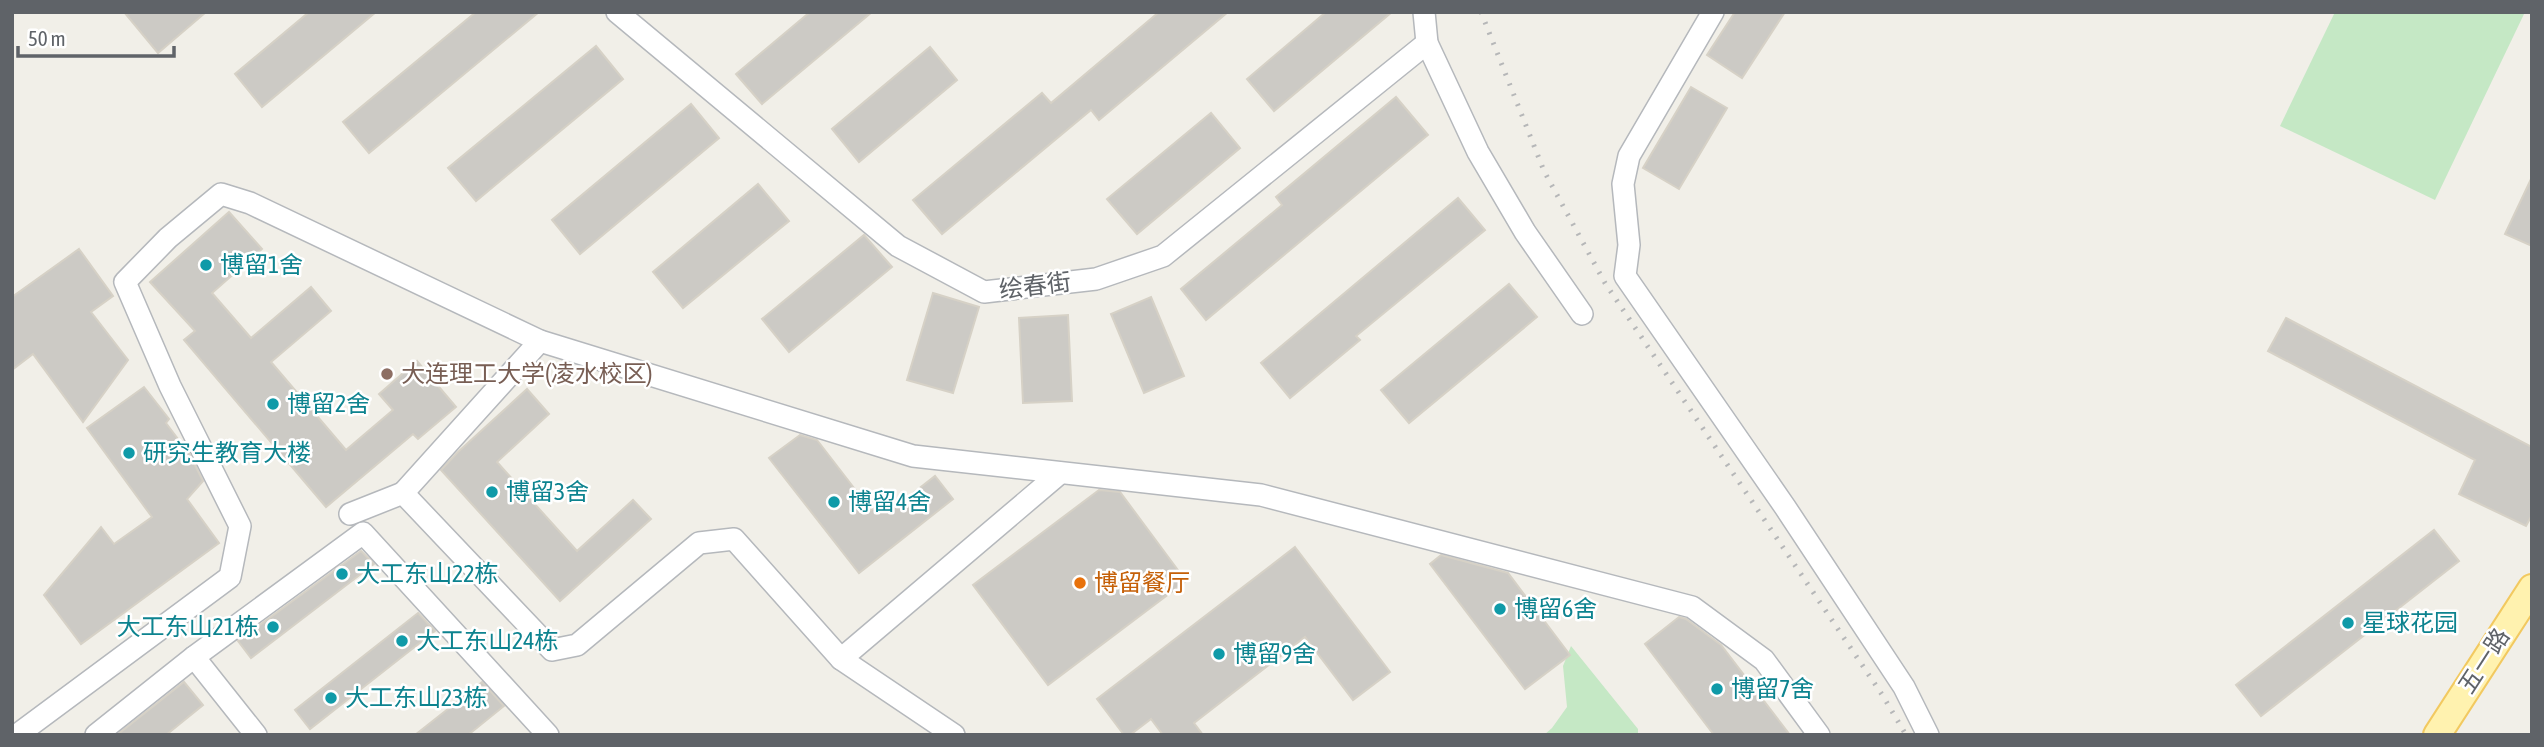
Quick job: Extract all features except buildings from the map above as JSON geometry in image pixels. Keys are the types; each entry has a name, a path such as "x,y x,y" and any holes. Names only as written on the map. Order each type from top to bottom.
{"main road":[{"name":"五一路","path":"2437,735 2532,588"}],"street":[{"name":"绘春街","path":"617,12 898,246 984,292 1096,279 1163,256 1427,43"},
{"path":"1424,12 1427,43 1478,152 1525,232 1582,314"},
{"path":"1713,12 1629,156 1623,184 1629,245 1625,276 1785,507 1905,687 1928,735"},
{"path":"17,735 230,577 240,526 170,386 125,282 168,238 221,194 250,203 540,341 913,456 1261,495 1692,607 1764,660 1819,735"},
{"path":"350,514 403,493 540,341"},
{"path":"841,659 1060,473"},
{"path":"403,493 552,650 577,645 699,543 734,539 841,659 954,735"},
{"path":"96,735 194,657 363,533 548,735"},
{"path":"194,657 256,735"}],"green space":[{"path":"2335,12 2525,12 2435,200 2280,126"},
{"path":"1571,646 1638,729 1638,735 1544,735 1567,707 1563,666"}],"railway":[{"path":"1481,12 1544,171 1605,283 1883,696 1906,735"}],"place":[{"name":"博留1舍","path":"206,265"},
{"name":"大连理工大学(凌水校区)","path":"387,374"},
{"name":"博留2舍","path":"273,404"},
{"name":"研究生教育大楼","path":"129,453"},
{"name":"博留3舍","path":"492,492"},
{"name":"博留4舍","path":"834,502"},
{"name":"大工东山22栋","path":"342,574"},
{"name":"博留餐厅","path":"1080,583"},
{"name":"博留6舍","path":"1500,609"},
{"name":"星球花园","path":"2348,623"},
{"name":"大工东山21栋","path":"273,627"},
{"name":"大工东山24栋","path":"402,641"},
{"name":"博留9舍","path":"1219,654"},
{"name":"博留7舍","path":"1717,689"},
{"name":"大工东山23栋","path":"331,698"}]}
